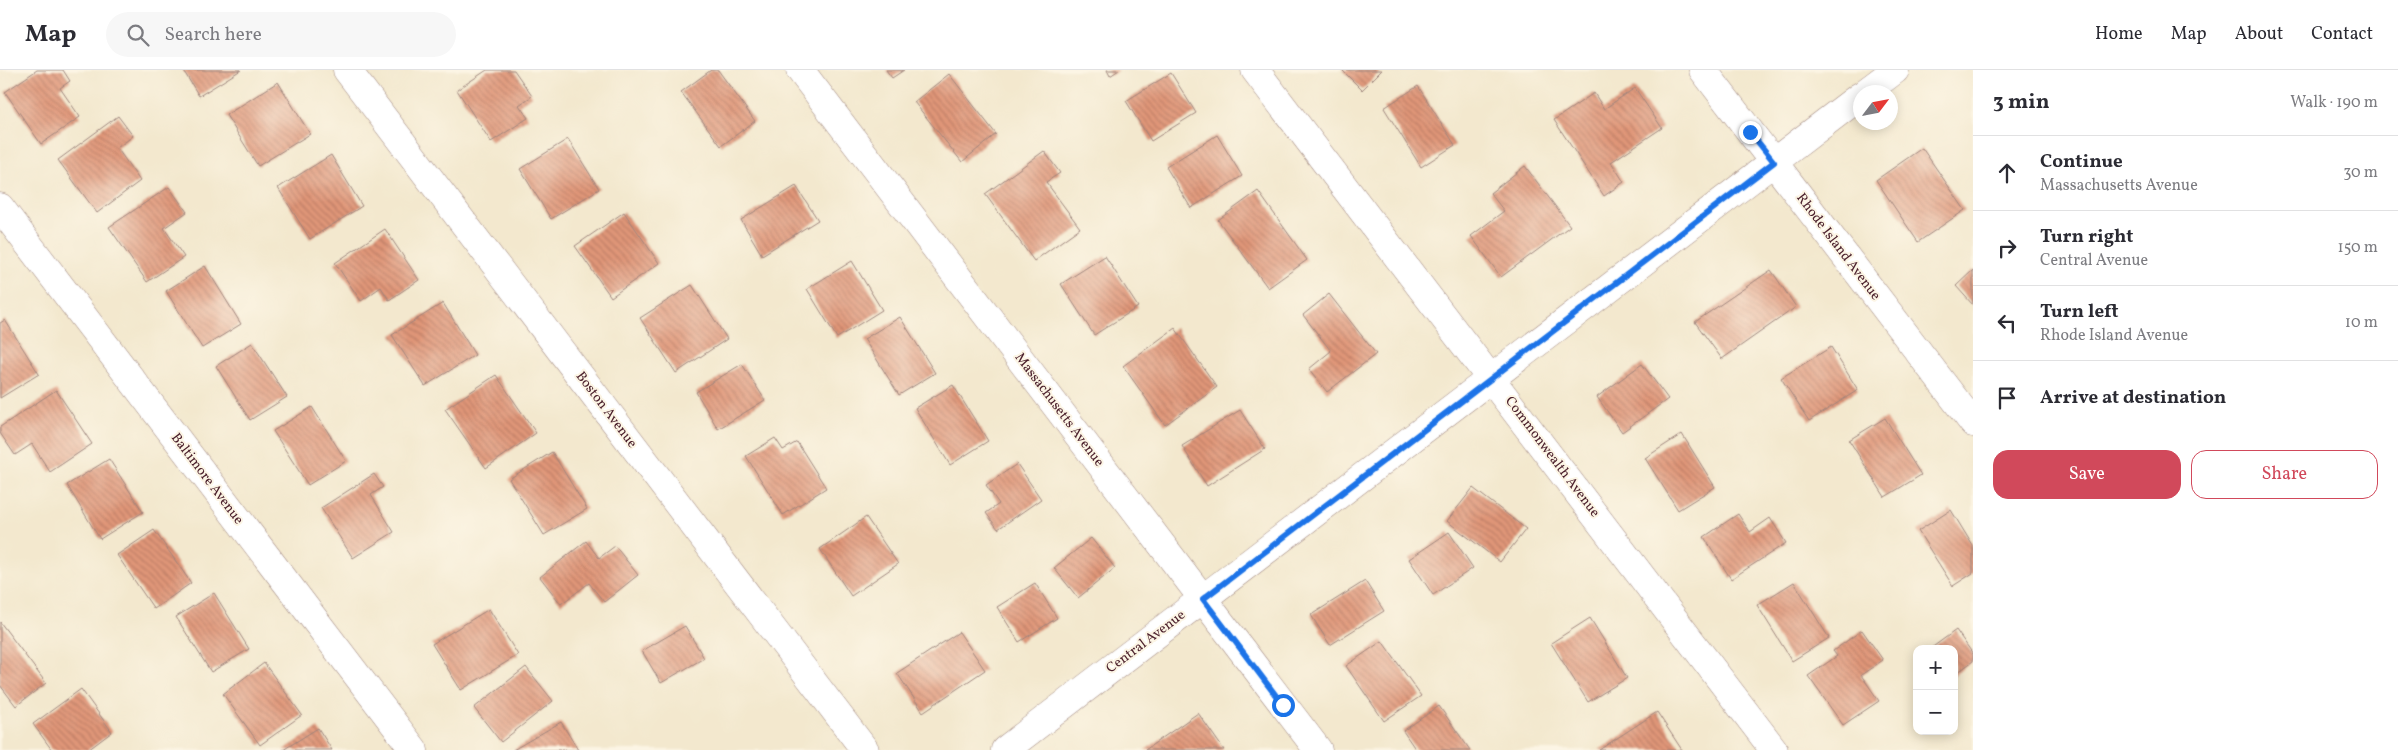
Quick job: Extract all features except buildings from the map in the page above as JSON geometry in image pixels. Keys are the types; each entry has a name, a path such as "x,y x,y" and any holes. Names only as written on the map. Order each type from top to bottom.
{"street":[{"name":"Boston Avenue","path":"347,70 866,750"},
{"name":"Massachusetts Avenue","path":"800,70 1318,750"},
{"name":"Commonwealth Avenue","path":"1255,70 1492,378 1774,750"},
{"name":"Rhode Island Avenue","path":"1703,70 1973,423"},
{"path":"1875,85 1895,70"},
{"name":"Central Avenue","path":"1005,750 1853,101"},
{"name":"Baltimore Avenue","path":"0,207 414,750"}],"route":[{"path":"1283,705 1203,599 1774,162 1750,132"}]}
